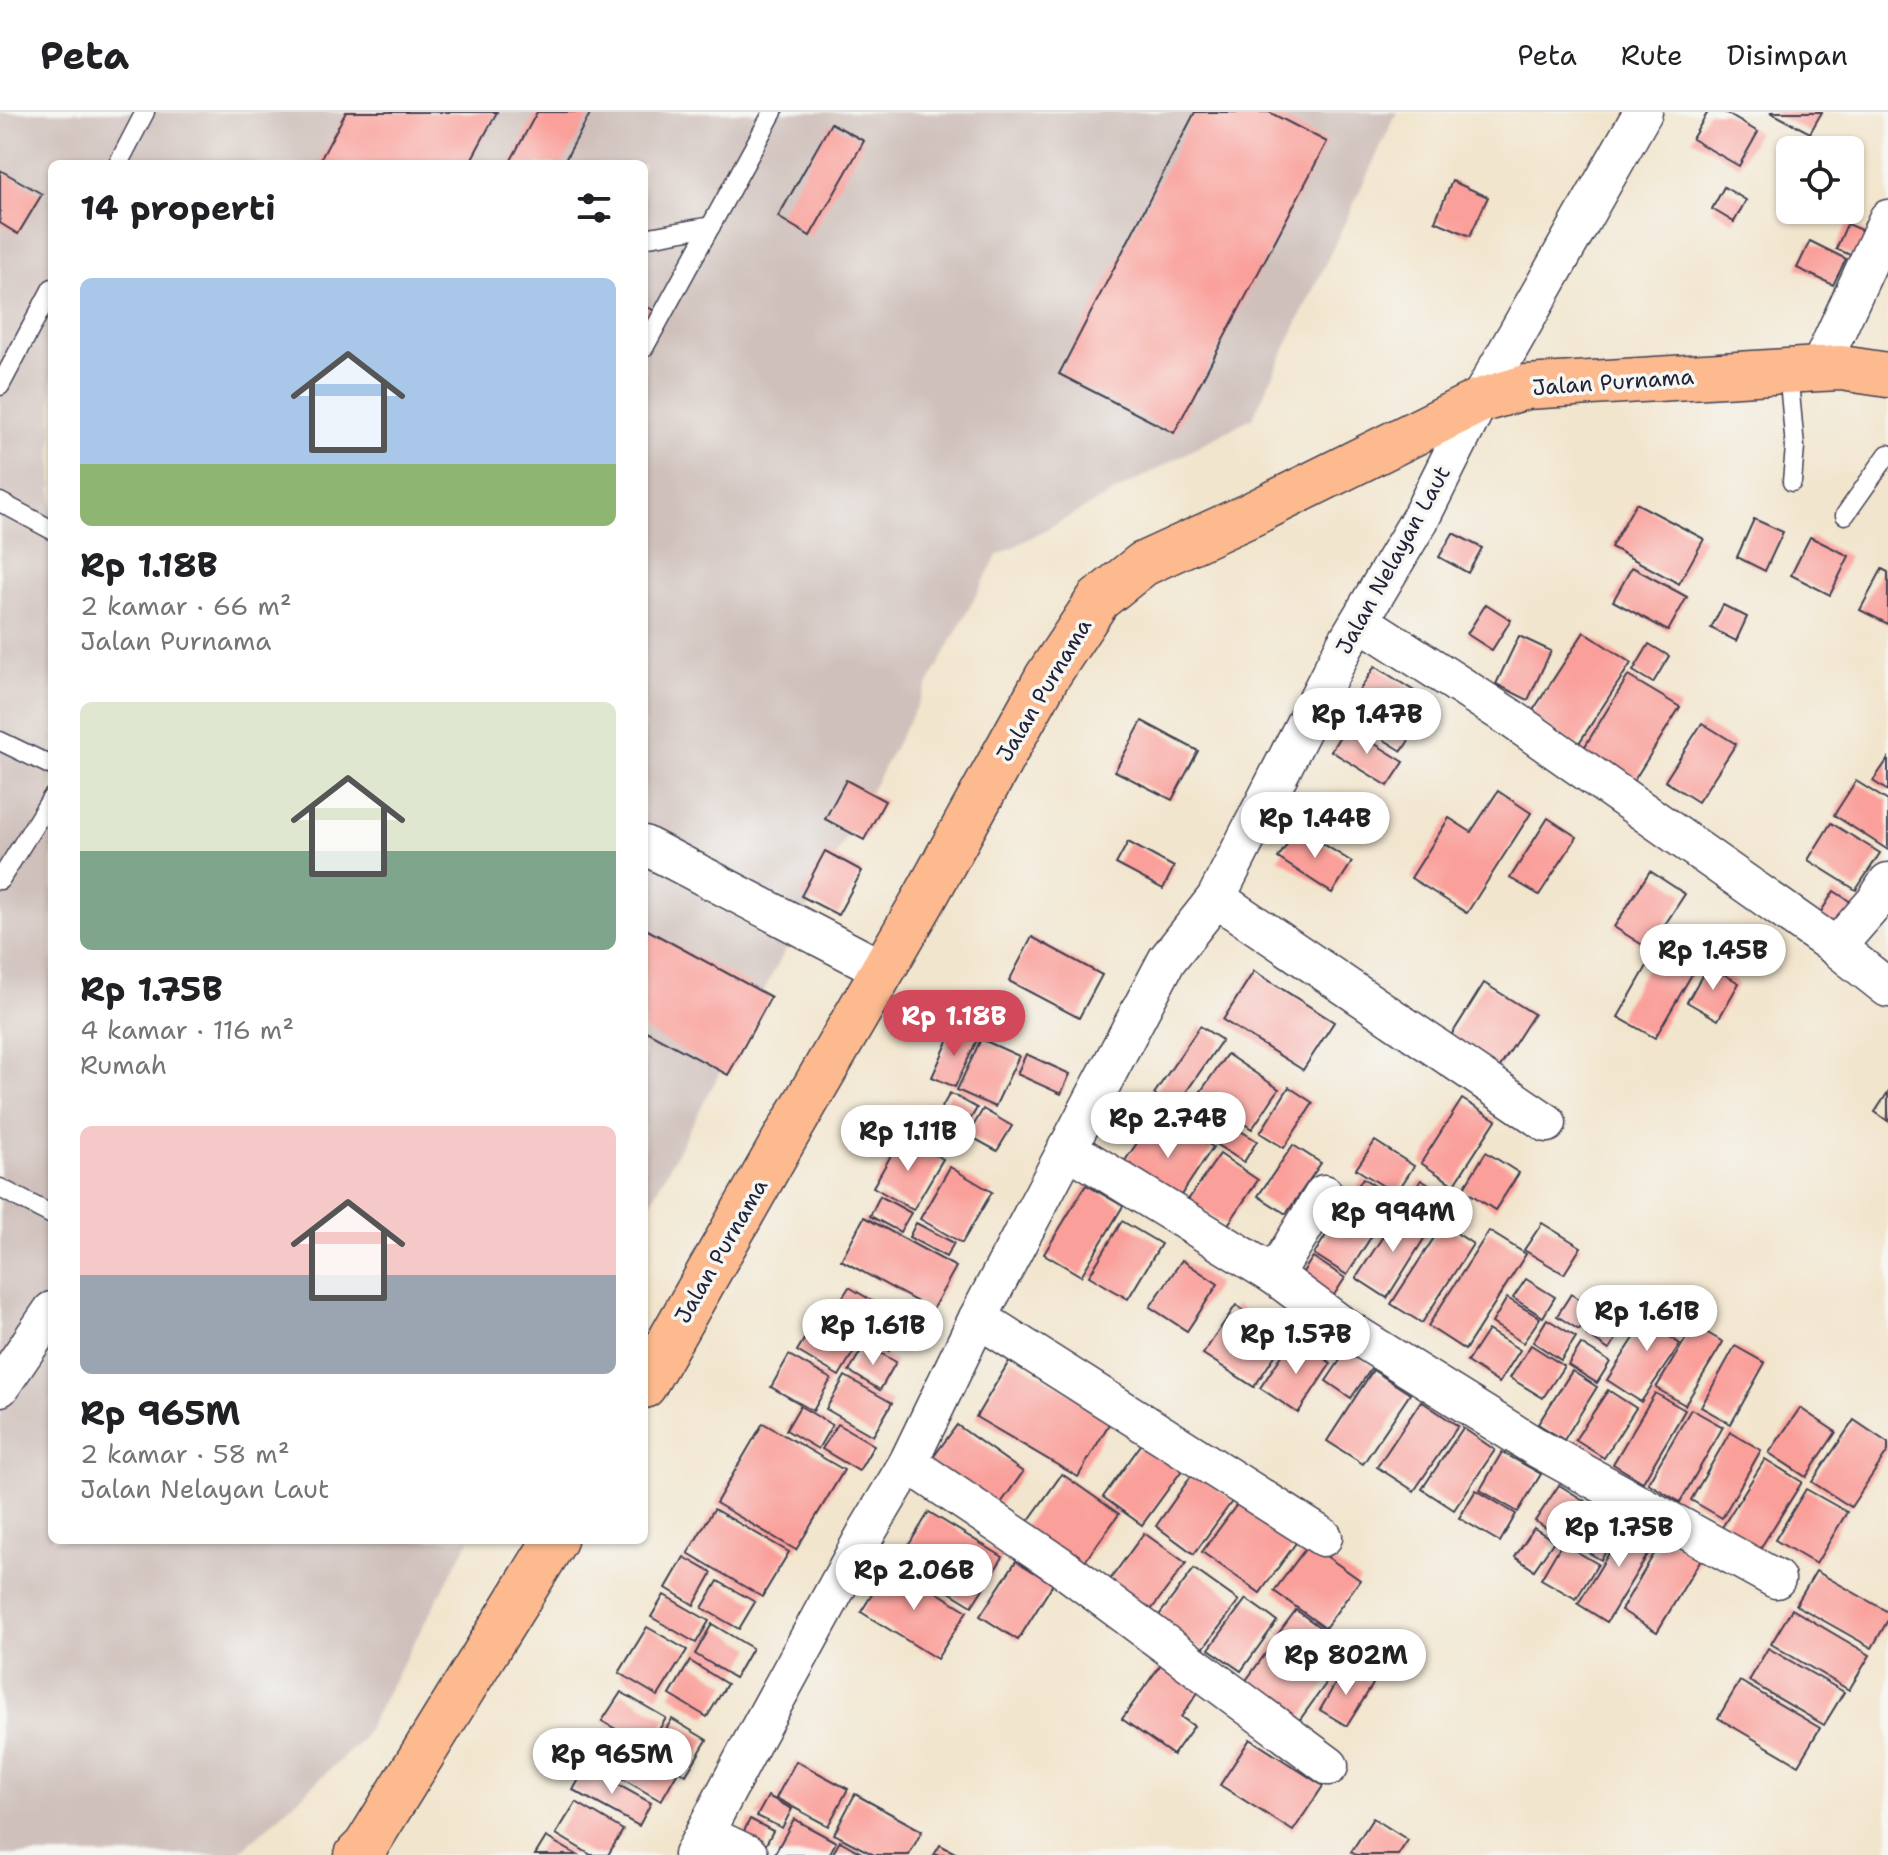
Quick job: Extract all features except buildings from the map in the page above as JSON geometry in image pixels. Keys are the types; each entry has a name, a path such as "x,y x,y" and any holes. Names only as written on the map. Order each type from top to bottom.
{"main road":[{"name":"Jalan Purnama","path":"648,1379 923,901 1047,677 1098,600 1143,564 1250,515 1479,401 1526,387 1841,368 1888,375"},
{"path":"357,1855 366,1846 553,1544"}],"street":[{"name":"Jalan Nelayan Laut","path":"699,1845 868,1530 908,1463 978,1318 1167,960 1216,898 1345,645 1420,519 1479,401 1643,112"},
{"path":"1803,370 1888,219"},
{"path":"1360,621 1509,717 1836,947 1888,988"},
{"path":"648,847 883,970"},
{"path":"1836,947 1876,901 1888,882"},
{"path":"1216,898 1547,1123"},
{"path":"1067,1148 1274,1275 1348,1330 1539,1449 1776,1579"},
{"path":"1274,1275 1324,1194"},
{"path":"0,1387 48,1317"},
{"path":"978,1318 1323,1537"},
{"path":"908,1463 1059,1565 1329,1766"},
{"path":"699,1845 749,1855"}],"lane":[{"path":"120,160 145,112"},
{"path":"648,341 773,112"},
{"path":"648,237 711,226"},
{"path":"0,386 48,296"},
{"path":"1792,482 1803,370"},
{"path":"1845,515 1888,454"},
{"path":"0,502 48,528"},
{"path":"0,741 48,764"},
{"path":"0,880 48,803"},
{"path":"0,1188 48,1213"}],"shaded area":[{"path":"0,112 1397,112 1253,417 997,556 648,1207 648,160 48,160 48,1544 467,1544 361,1741 237,1855 0,1855"}]}
